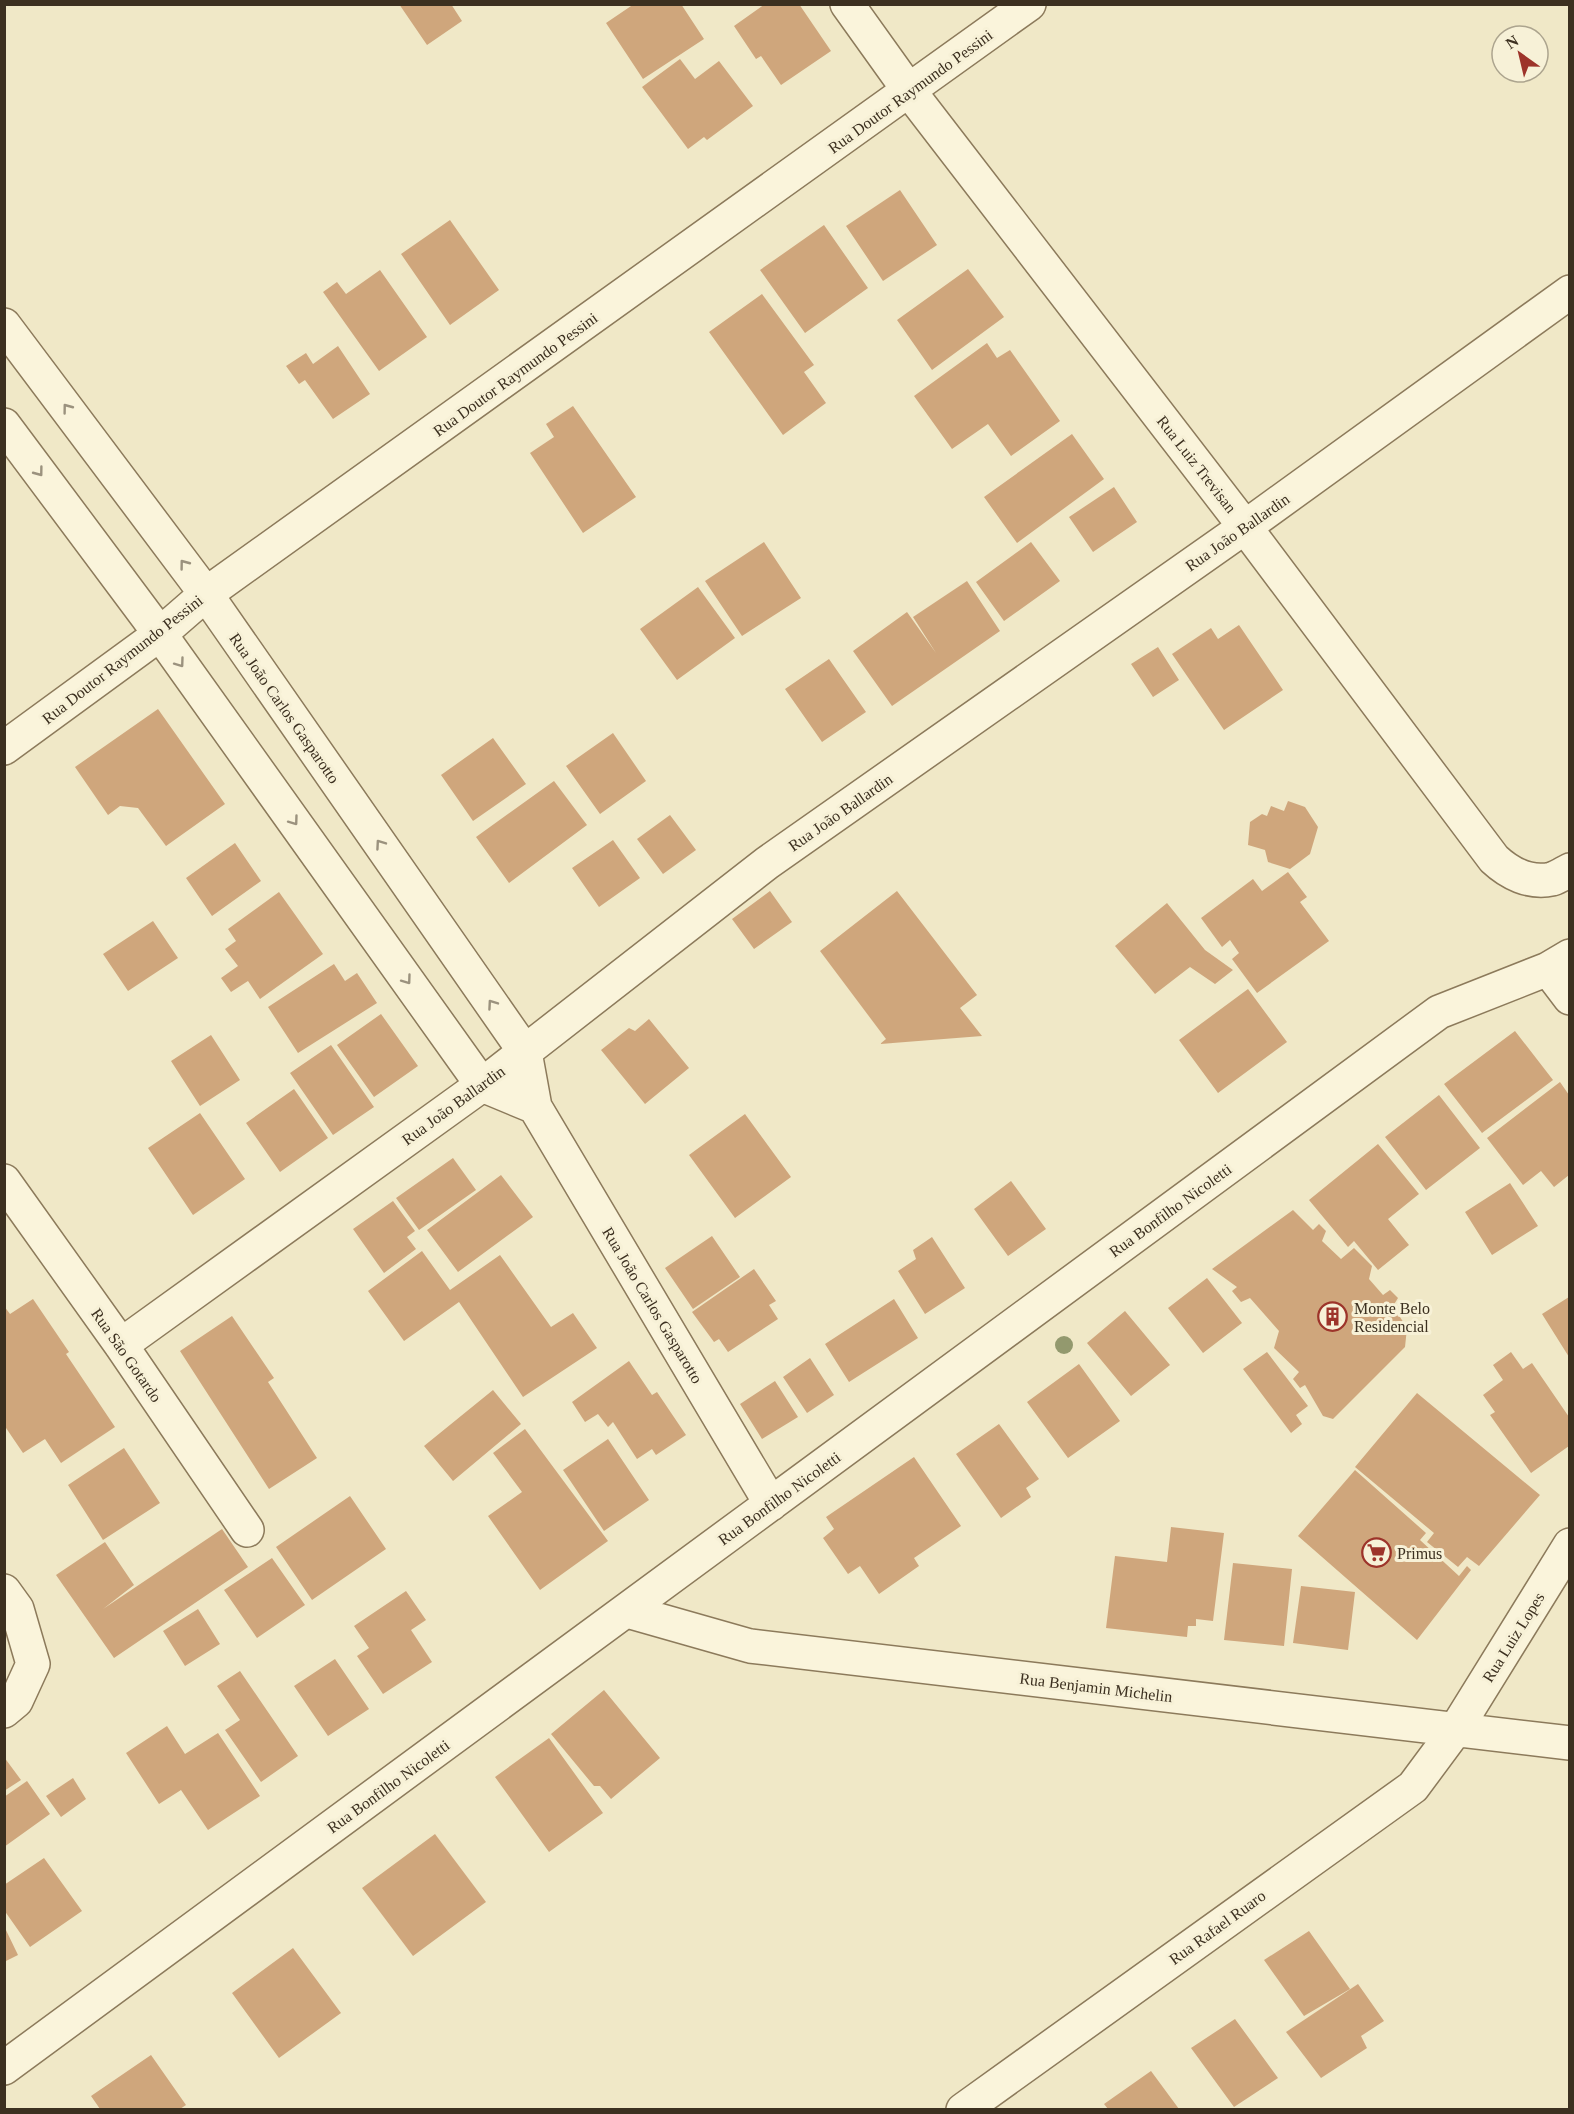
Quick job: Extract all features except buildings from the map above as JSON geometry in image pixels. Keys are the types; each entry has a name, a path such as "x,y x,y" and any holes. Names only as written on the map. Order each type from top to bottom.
{"street":[{"name":"Rua Luiz Trevisan","path":"848,4 910,92 1245,527 1494,859 1508,872 1528,879 1551,879 1569,870"},
{"name":"Rua Doutor Raymundo Pessini","path":"4,748 160,634 206,594 910,92 1029,4"},
{"name":"Rua João Ballardin","path":"121,1345 482,1085 767,863 1245,527 1569,292"},
{"name":"Rua João Carlos Gasparotto","path":"4,325 206,594 525,1052 535,1107 771,1504"},
{"path":"4,425 160,634 482,1085 535,1107"},
{"path":"1559,962 1569,998"},
{"name":"Rua Bonfilho Nicoletti","path":"4,2068 1439,1012 1559,962"},
{"name":"Rua São Gotardo","path":"4,1181 121,1345 247,1530"},
{"name":"Rua Luiz Lopes","path":"1456,1729 1569,1545"},
{"path":"4,1591 17,1609 33,1665 16,1701 4,1711"},
{"name":"Rua Benjamin Michelin","path":"627,1611 750,1646 1569,1743"},
{"name":"Rua Rafael Ruaro","path":"963,2109 1413,1786 1456,1729"}],"place":[{"name":"Monte Belo Residencial","path":"1333,1317"},
{"name":"Primus","path":"1376,1553"}]}
